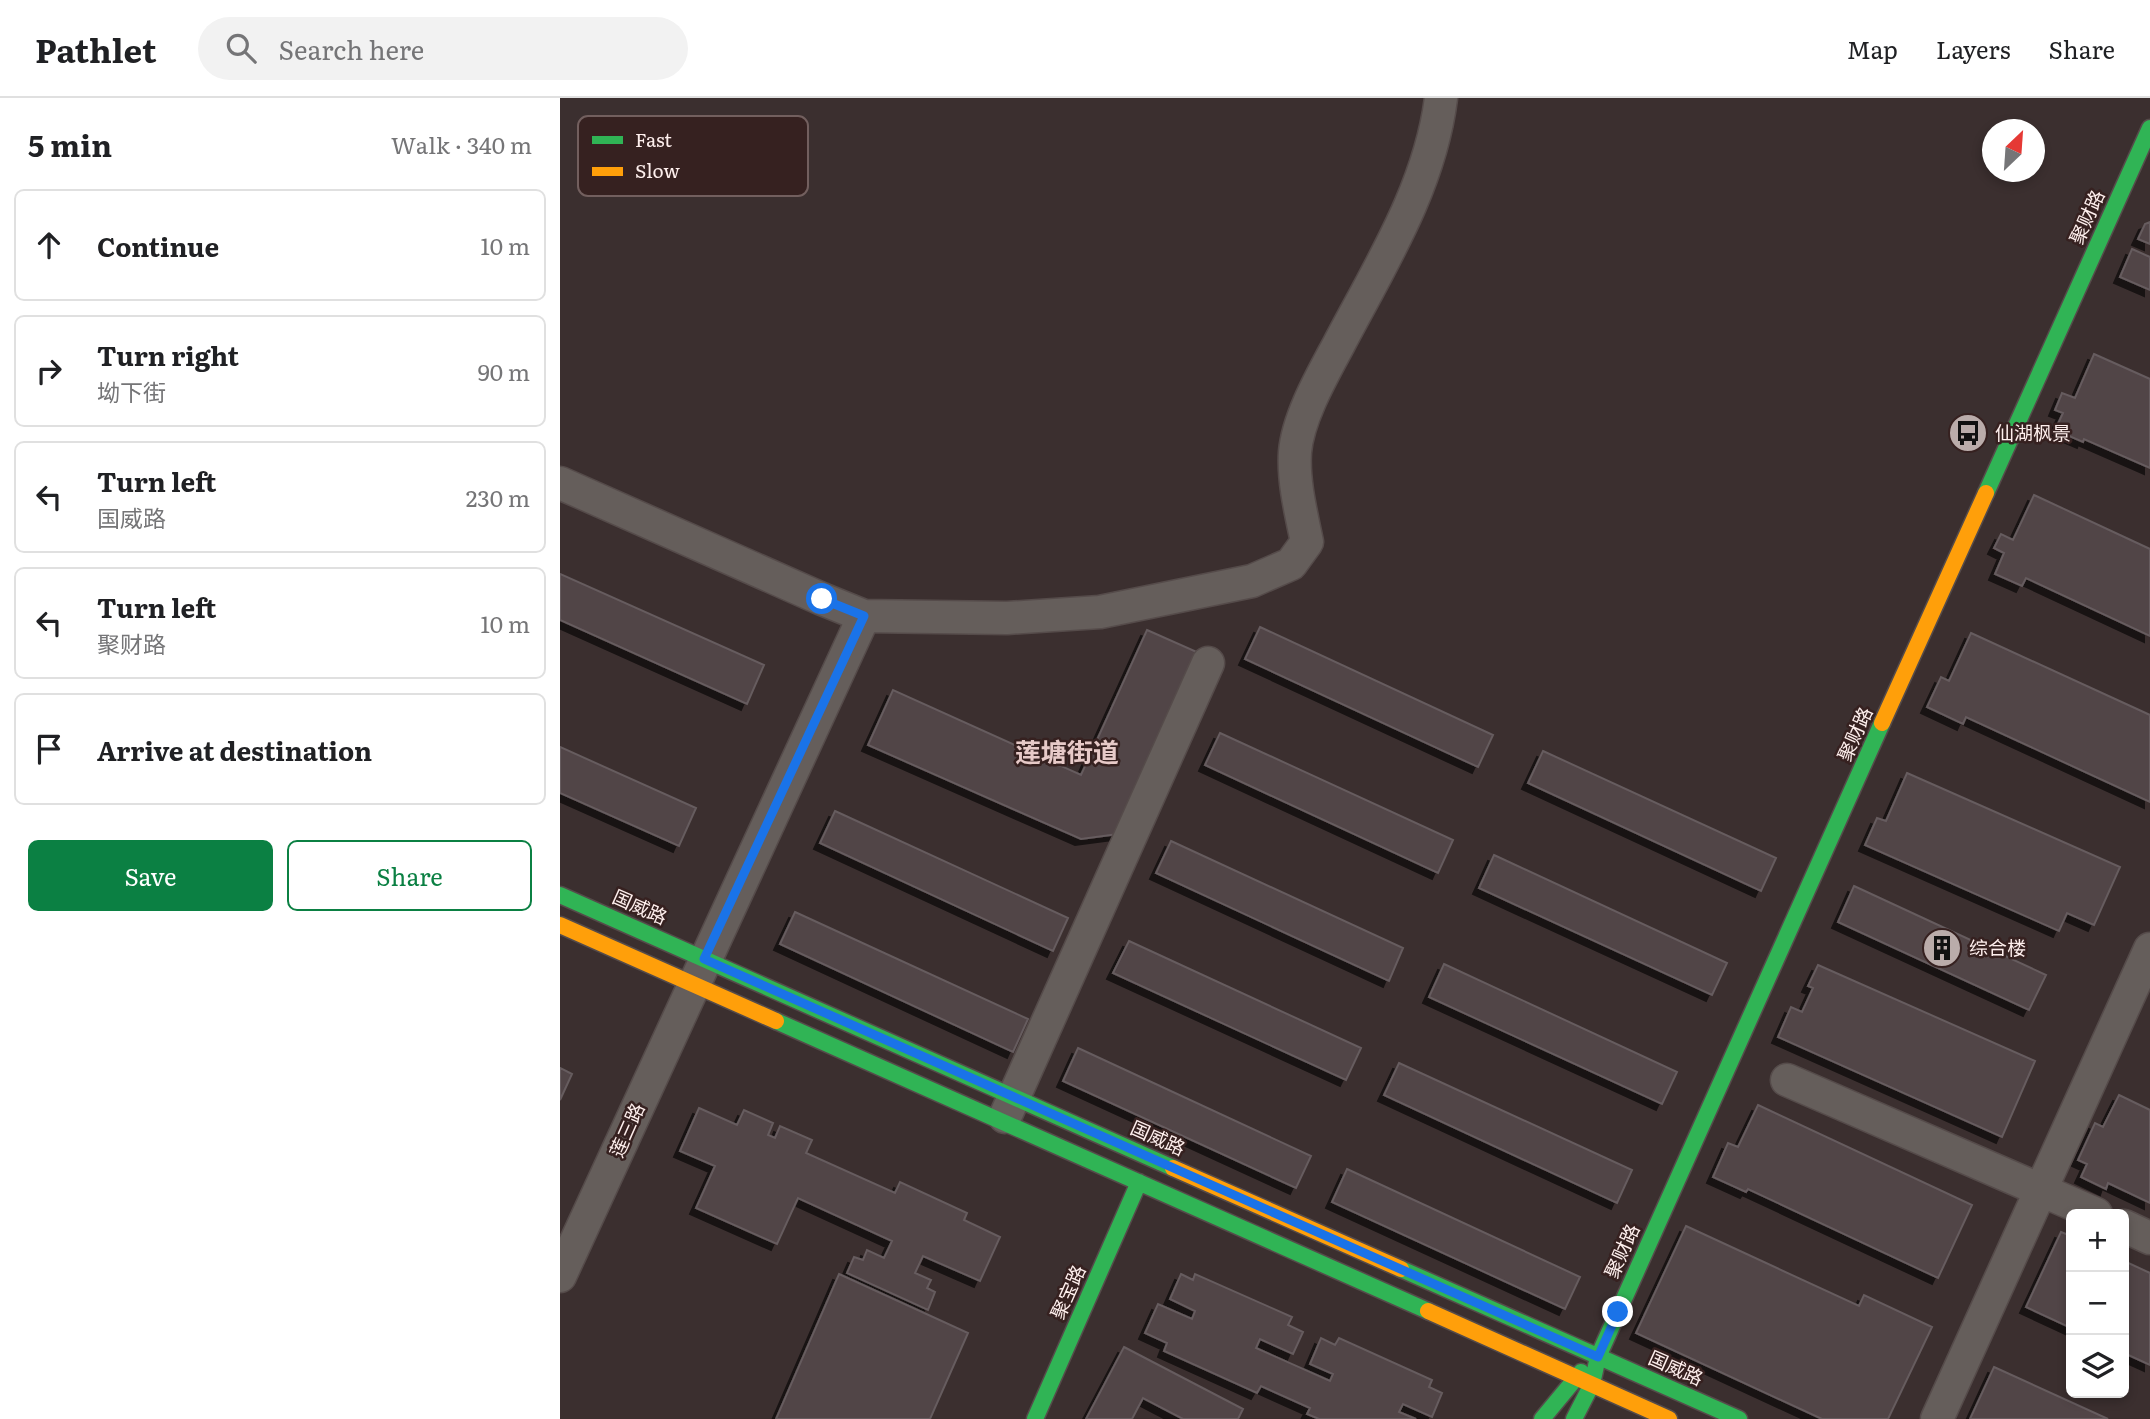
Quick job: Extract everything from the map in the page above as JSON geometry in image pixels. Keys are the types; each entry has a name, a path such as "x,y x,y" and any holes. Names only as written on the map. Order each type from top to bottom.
{"street":[{"path":"560,483 864,616 1007,618 1100,612 1252,581 1291,564 1307,542 1299,503 1295,451 1309,401 1400,229 1424,171 1441,98"},
{"name":"聚财路","path":"1574,1419 1592,1384 1598,1357 2150,128"},
{"name":"莲三路","path":"560,1276 864,616"},
{"path":"1008,1109 1208,663"},
{"name":"国威路","path":"560,895 699,971 1008,1109 1739,1419"},
{"name":"国威路","path":"560,925 699,971 1008,1109 1139,1182 1669,1419"},
{"path":"1937,1419 2150,949"},
{"path":"1787,1080 2084,1209"},
{"name":"聚宝路","path":"1035,1419 1139,1182"},
{"path":"2129,1228 2150,1238"},
{"name":"聚财路","path":"1542,1419 1575,1377 1598,1357"}],"building":[{"path":"2150,222 2150,244 2138,239 2145,224"},
{"path":"2132,249 2150,257 2150,290 2120,277"},
{"path":"2094,354 2150,379 2150,468 2084,439 2083,442 2055,430 2063,413 2055,410 2062,393 2075,398"},
{"path":"2034,495 2150,549 2150,636 2026,578 2022,586 1995,574 2004,553 1994,548 2001,534 2013,540"},
{"path":"560,574 764,665 747,704 560,620"},
{"path":"1260,627 1493,735 1478,767 1245,659"},
{"path":"1147,630 1199,653 1118,834 1081,839 868,745 893,690 1081,775"},
{"path":"1971,633 2150,715 2150,802 1966,717 1963,724 1927,707 1941,677 1949,681"},
{"path":"1220,733 1453,840 1438,873 1205,765"},
{"path":"560,747 696,808 679,846 560,793"},
{"path":"1543,751 1776,858 1761,891 1528,783"},
{"path":"1907,773 2120,867 2094,925 2067,913 2059,931 1865,845 1877,818 1886,821"},
{"path":"835,811 1068,918 1053,951 820,843"},
{"path":"1171,841 1403,948 1389,981 1156,873"},
{"path":"1494,855 1727,963 1712,995 1479,888"},
{"name":"综合楼","path":"1854,886 2046,975 2029,1010 1838,922"},
{"path":"795,912 1028,1019 1013,1052 780,944"},
{"path":"1129,941 1361,1048 1346,1080 1113,973"},
{"path":"1444,964 1677,1072 1662,1104 1429,997"},
{"path":"1818,965 2035,1061 2002,1137 1778,1037 1791,1007 1802,1012 1813,988 1808,986"},
{"path":"1078,1048 1311,1156 1296,1188 1063,1081"},
{"path":"1399,1063 1632,1170 1617,1203 1384,1095"},
{"path":"560,1068 572,1074 560,1100"},
{"path":"2119,1095 2150,1110 2150,1203 2108,1183 2106,1189 2081,1177 2087,1164 2078,1160 2095,1123 2103,1127"},
{"path":"1758,1105 1972,1205 1938,1278 1748,1189 1746,1192 1713,1177 1728,1143 1738,1147"},
{"path":"699,1108 737,1125 744,1110 773,1123 768,1135 775,1138 780,1126 812,1140 806,1153 895,1193 900,1182 967,1213 964,1220 1000,1237 980,1281 923,1256 915,1273 931,1280 927,1288 935,1292 928,1310 847,1273 854,1257 863,1260 867,1250 884,1258 892,1241 798,1198 777,1244 696,1208 715,1166 680,1151"},
{"path":"1347,1169 1580,1277 1565,1309 1332,1202"},
{"path":"1686,1226 1859,1306 1864,1295 1932,1327 1888,1419 1822,1419 1636,1333"},
{"path":"2061,1232 2066,1234 2066,1326 2026,1307"},
{"path":"2129,1263 2150,1273 2150,1365 2129,1355"},
{"path":"839,1274 968,1333 930,1419 776,1419"},
{"path":"1181,1274 1193,1280 1195,1274 1292,1317 1288,1325 1303,1332 1293,1354 1260,1339 1256,1348 1330,1381 1333,1374 1310,1364 1321,1338 1335,1345 1339,1338 1432,1380 1429,1387 1442,1393 1432,1417 1403,1404 1399,1412 1416,1419 1319,1419 1307,1414 1310,1408 1261,1386 1257,1393 1164,1351 1167,1343 1145,1333 1158,1304 1192,1319 1195,1311 1170,1299"},
{"path":"1124,1347 1243,1409 1238,1419 1183,1419 1143,1398 1132,1419 1086,1419"},
{"path":"1994,1367 2108,1419 1970,1419"}],"traffic: fast":[{"path":"1986,493 2150,128"},
{"path":"1574,1419 1592,1384 1598,1357 1882,723"},
{"path":"560,895 1173,1168"},
{"path":"776,1021 1428,1311"},
{"path":"1035,1419 1139,1182"},
{"path":"1401,1269 1739,1419"},
{"path":"1542,1419 1581,1372"}],"traffic: slow":[{"path":"1882,723 1986,493"},
{"path":"560,925 776,1021"},
{"path":"1173,1168 1401,1269"},
{"path":"1428,1311 1669,1419"}],"place":[{"name":"仙湖枫景","path":"1968,433"},
{"name":"综合楼","path":"1942,948"}],"district":[{"name":"莲塘街道","path":"1067,753"}],"route":[{"path":"822,599 864,616 704,959 1598,1357 1618,1312"}]}
